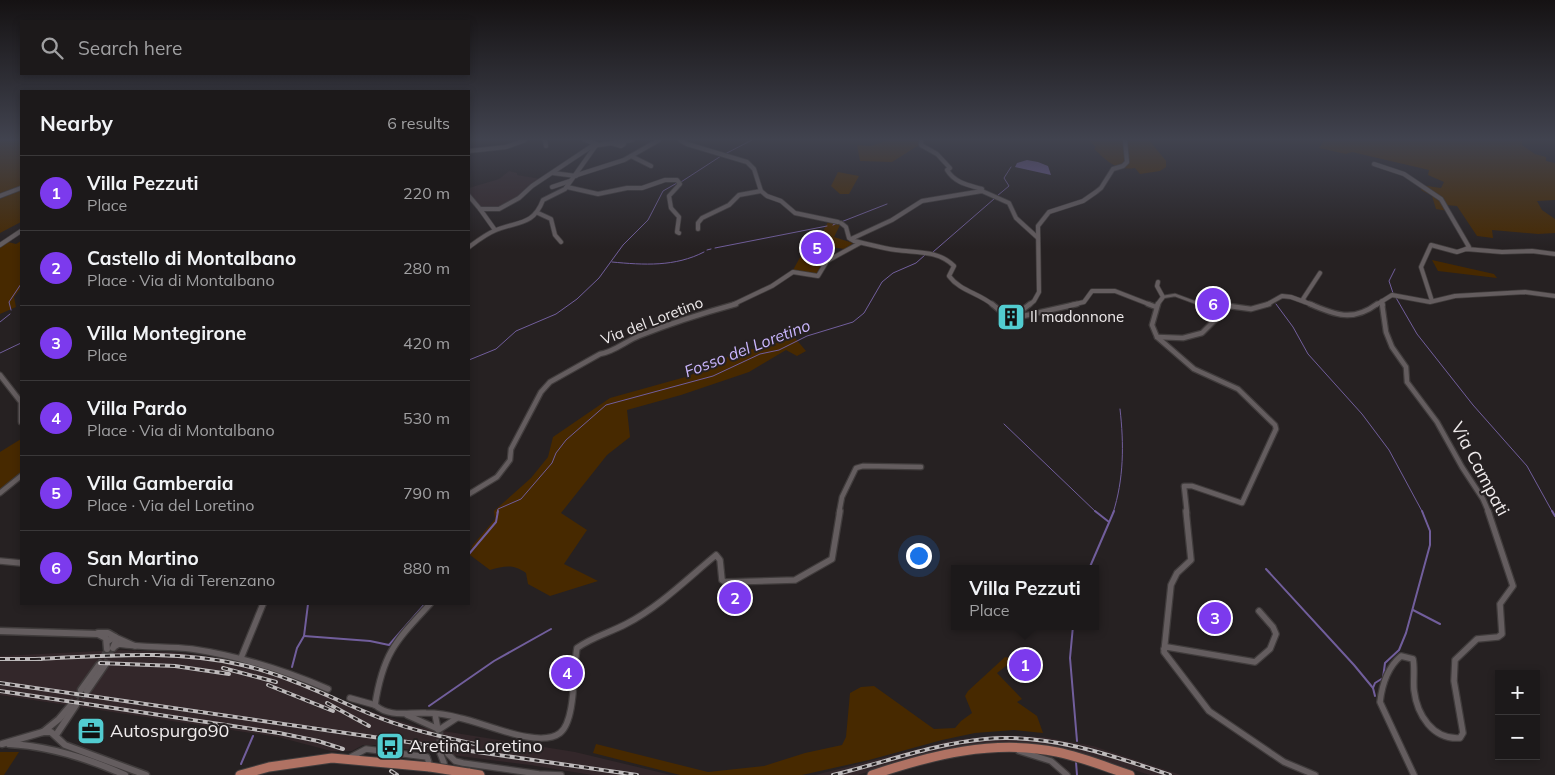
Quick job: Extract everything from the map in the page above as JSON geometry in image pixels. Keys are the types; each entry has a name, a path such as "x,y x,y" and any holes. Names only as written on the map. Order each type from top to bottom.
{"main road":[{"path":"872,775 924,759 975,748 1008,748 1054,752 1130,775"},
{"path":"240,775 311,760 348,758 430,767 480,775"},
{"path":"258,775 278,766"}],"street":[{"path":"480,209 490,210 509,204 549,176"},
{"path":"470,246 495,230 522,223 538,213 544,200 567,187 575,176"},
{"path":"756,176 760,191 767,196 781,201 795,213 840,223 846,227 847,235 860,243 896,250 931,253 944,257 954,266 950,276 955,285 989,302 1009,319 1084,302 1092,292 1118,291 1156,307"},
{"path":"950,176 1009,203 1016,218 1038,238"},
{"path":"1018,316 1017,314 1034,301 1039,292 1038,226 1045,215 1054,209 1085,200 1101,188 1108,176"},
{"path":"1407,176 1441,199 1470,247 1466,249"},
{"path":"567,187 598,194 627,188 642,188 665,180 680,182 669,196 671,208 679,217 677,232 679,234"},
{"path":"552,187 570,181"},
{"path":"0,196 20,188"},
{"path":"698,228 698,223 702,218 729,205 737,196 760,191"},
{"path":"851,239 892,220 922,201 983,191"},
{"path":"470,197 495,230"},
{"path":"538,213 551,219 554,233 560,242"},
{"path":"0,245 20,232"},
{"name":"Via del Loretino","path":"470,493 497,477 512,458 511,449 541,392 550,382 600,354 606,353 636,337 686,318 739,303 792,272 818,276 827,261 860,243"},
{"path":"1432,301 1421,267 1428,247 1431,245 1457,252 1466,249 1502,252 1532,251 1555,254"},
{"path":"1304,301 1320,273"},
{"path":"1158,282 1157,286 1163,297"},
{"path":"1235,308 1266,307 1282,296 1304,301 1334,313 1357,315 1392,295 1421,301 1432,301 1455,296 1525,292 1555,296"},
{"path":"1206,306 1175,295 1161,297 1156,307 1152,325 1157,337 1172,352 1184,358 1194,369 1238,389 1275,425 1276,430 1242,503 1192,486 1184,486 1190,560 1177,572 1171,586 1164,649 1166,656 1209,711 1284,762 1316,775"},
{"name":"Via Campati","path":"1382,301 1386,332 1392,347 1406,367 1407,382 1437,422 1462,467 1483,499 1490,514 1513,586 1500,600 1499,611 1502,634 1477,639 1455,660 1454,681 1463,733 1460,738 1447,737 1438,734 1433,729 1416,702 1413,659 1402,656 1396,660 1381,690 1380,702 1414,775"},
{"path":"1157,337 1189,336 1206,330 1220,312 1230,306 1241,308"},
{"path":"0,375 20,401"},
{"path":"350,698 375,705 380,711 449,716 536,740 557,736 563,732 570,718 577,648 588,640 626,624 655,606 716,555 720,560 722,580 724,582 795,580 803,577 832,559 842,497 856,468 921,467"},
{"path":"0,493 20,477"},
{"path":"0,561 20,563"},
{"path":"241,658 263,605"},
{"path":"375,705 378,678 387,653 404,631 429,605"},
{"path":"1164,649 1255,662 1266,654 1276,634 1275,630 1259,611"},
{"path":"0,631 108,633 141,648"},
{"path":"98,634 109,646"},
{"path":"109,646 116,641 115,637"},
{"path":"109,646 119,644 141,648 190,649 241,658 293,674 328,689"},
{"path":"84,691 102,665"},
{"path":"33,745 32,741 74,705 56,737 47,747"},
{"path":"403,713 439,730"},
{"path":"435,714 439,730"},
{"path":"439,730 442,723 449,716"},
{"path":"439,730 457,718"},
{"path":"1,744 51,732 69,747 146,775"},
{"path":"1,744 47,747 86,758 125,775"},
{"path":"1008,748 1047,759 1067,775"},
{"path":"440,753 444,763"},
{"path":"448,754 455,761 463,763 539,774 561,775"}],"shaded area":[{"path":"0,176 20,176 20,187 0,195"},
{"path":"503,176 524,176 541,179 519,197 498,208 482,208 470,195 470,188"},
{"path":"836,176 859,176 849,194 840,194 831,186"},
{"path":"1431,176 1555,176 1555,200 1537,201 1542,210 1555,219 1555,233 1538,234 1492,230 1493,238 1477,236 1457,206 1446,205 1448,211 1436,209 1432,196 1421,190 1421,185 1441,188 1444,182"},
{"path":"20,189 20,223 0,233 0,199"},
{"path":"828,222 840,225 834,237 853,243 845,249 830,247 816,275 793,270 812,236 820,237"},
{"path":"8,242 16,244 20,242 20,289 14,297 16,307 0,314 0,247"},
{"path":"1432,260 1494,274 1497,278 1438,271"},
{"path":"795,338 806,351 797,356 786,350 749,372 681,395 627,410 630,437 607,455 561,513 587,530 564,564 598,581 550,596 528,584 526,573 521,570 509,567 490,570 470,555 472,546 495,519 494,511 531,478 548,457 553,437 610,398 689,376 717,361 741,352"},
{"path":"20,440 20,475 0,491 0,452"},
{"path":"120,650 173,652 232,660 282,674 360,708 418,727 575,752 671,775 592,775 374,745 363,745 352,751 331,751 278,737 0,695 0,656"},
{"path":"1005,657 1015,659 997,673 1022,699 1017,702 1037,716 1043,733 1014,730 975,733 802,775 680,775 593,753 596,744 708,772 764,766 805,753 842,745 846,737 850,693 861,687 874,686 934,729 955,728 972,713 965,696 968,691"},
{"path":"1000,735 1043,737 1093,746 1181,775 1150,775 1088,756 1046,746 1021,745 888,766 858,775 815,775 953,740"},
{"path":"0,752 19,752 4,775 0,775"}],"waterway":[{"path":"681,182 690,176"},
{"path":"997,196 1009,186 1004,178 1005,176"},
{"path":"470,360 496,349 516,331 556,314 577,299 599,278 623,245 648,220 663,191 677,183"},
{"name":"Fosso del Loretino","path":"933,252 994,199"},
{"path":"841,222 887,204"},
{"path":"833,225 837,223"},
{"path":"715,248 827,226"},
{"path":"707,250 711,249"},
{"path":"612,262 636,264 671,263 704,252"},
{"name":"Fosso del Loretino","path":"497,513 498,509 521,499 552,463 556,453 566,440 606,405 713,376 760,354 779,350 807,336 853,322 864,313 882,282 893,273 916,263 925,255"},
{"path":"1393,293 1389,281 1395,269"},
{"path":"11,310 9,302 20,286"},
{"path":"1395,296 1417,334 1473,405 1527,466 1553,513"},
{"path":"1276,304 1293,327 1308,354 1362,414 1389,450 1422,512"},
{"path":"0,322 10,314"},
{"path":"0,353 20,343"},
{"path":"1113,513 1117,500 1122,461 1120,409"},
{"path":"1004,424 1097,513"},
{"name":"Fosso del Loretino","path":"470,553 496,522 498,511"},
{"path":"1095,511 1109,522"},
{"path":"1091,565 1114,511"},
{"path":"1552,511 1555,516"},
{"path":"1373,688 1375,683 1383,678 1385,663 1399,650 1406,633 1430,545 1430,531 1422,512"},
{"path":"1266,569 1373,688"},
{"path":"304,636 308,605"},
{"name":"Fosso del Loretino","path":"304,636 370,641 389,645 424,605"},
{"path":"1413,610 1440,624"},
{"path":"429,706 494,661 551,629"},
{"path":"1073,630 1070,658 1077,741"},
{"path":"292,667 297,648 304,636"},
{"path":"1373,688 1375,696"},
{"path":"241,764 253,736"},
{"path":"1076,762 1077,775"}],"tunnel":[{"path":"105,665 113,648"},
{"path":"99,665 107,649"},
{"path":"71,705 81,690"},
{"path":"76,705 87,691"},
{"path":"440,729 442,743 448,754"},
{"path":"439,739 440,753"}],"railway":[{"path":"35,659 113,655 165,655 216,660 242,665 277,675 403,726 475,744"},
{"path":"0,659 35,659"},
{"path":"35,659 41,659"},
{"path":"100,663 175,666 229,674"},
{"path":"223,668 276,682"},
{"path":"0,683 637,775"},
{"path":"268,685 333,711"},
{"path":"0,691 279,733 318,741 343,749"},
{"path":"327,703 369,726"},
{"path":"833,775 946,745 966,741 1009,738 1056,742 1079,747 1170,775"},
{"path":"391,771 397,775"}],"place":[{"name":"Villa Gamberaia","path":"817,248"},
{"name":"San Martino","path":"1213,304"},
{"name":"Il madonnone","path":"1011,317"},
{"name":"Castello di Montalbano","path":"735,598"},
{"name":"Villa Montegirone","path":"1215,618"},
{"name":"Villa Pezzuti","path":"1025,665"},
{"name":"Villa Pardo","path":"567,673"},
{"name":"Autospurgo90","path":"91,731"},
{"name":"Aretina Loretino","path":"390,746"}]}
